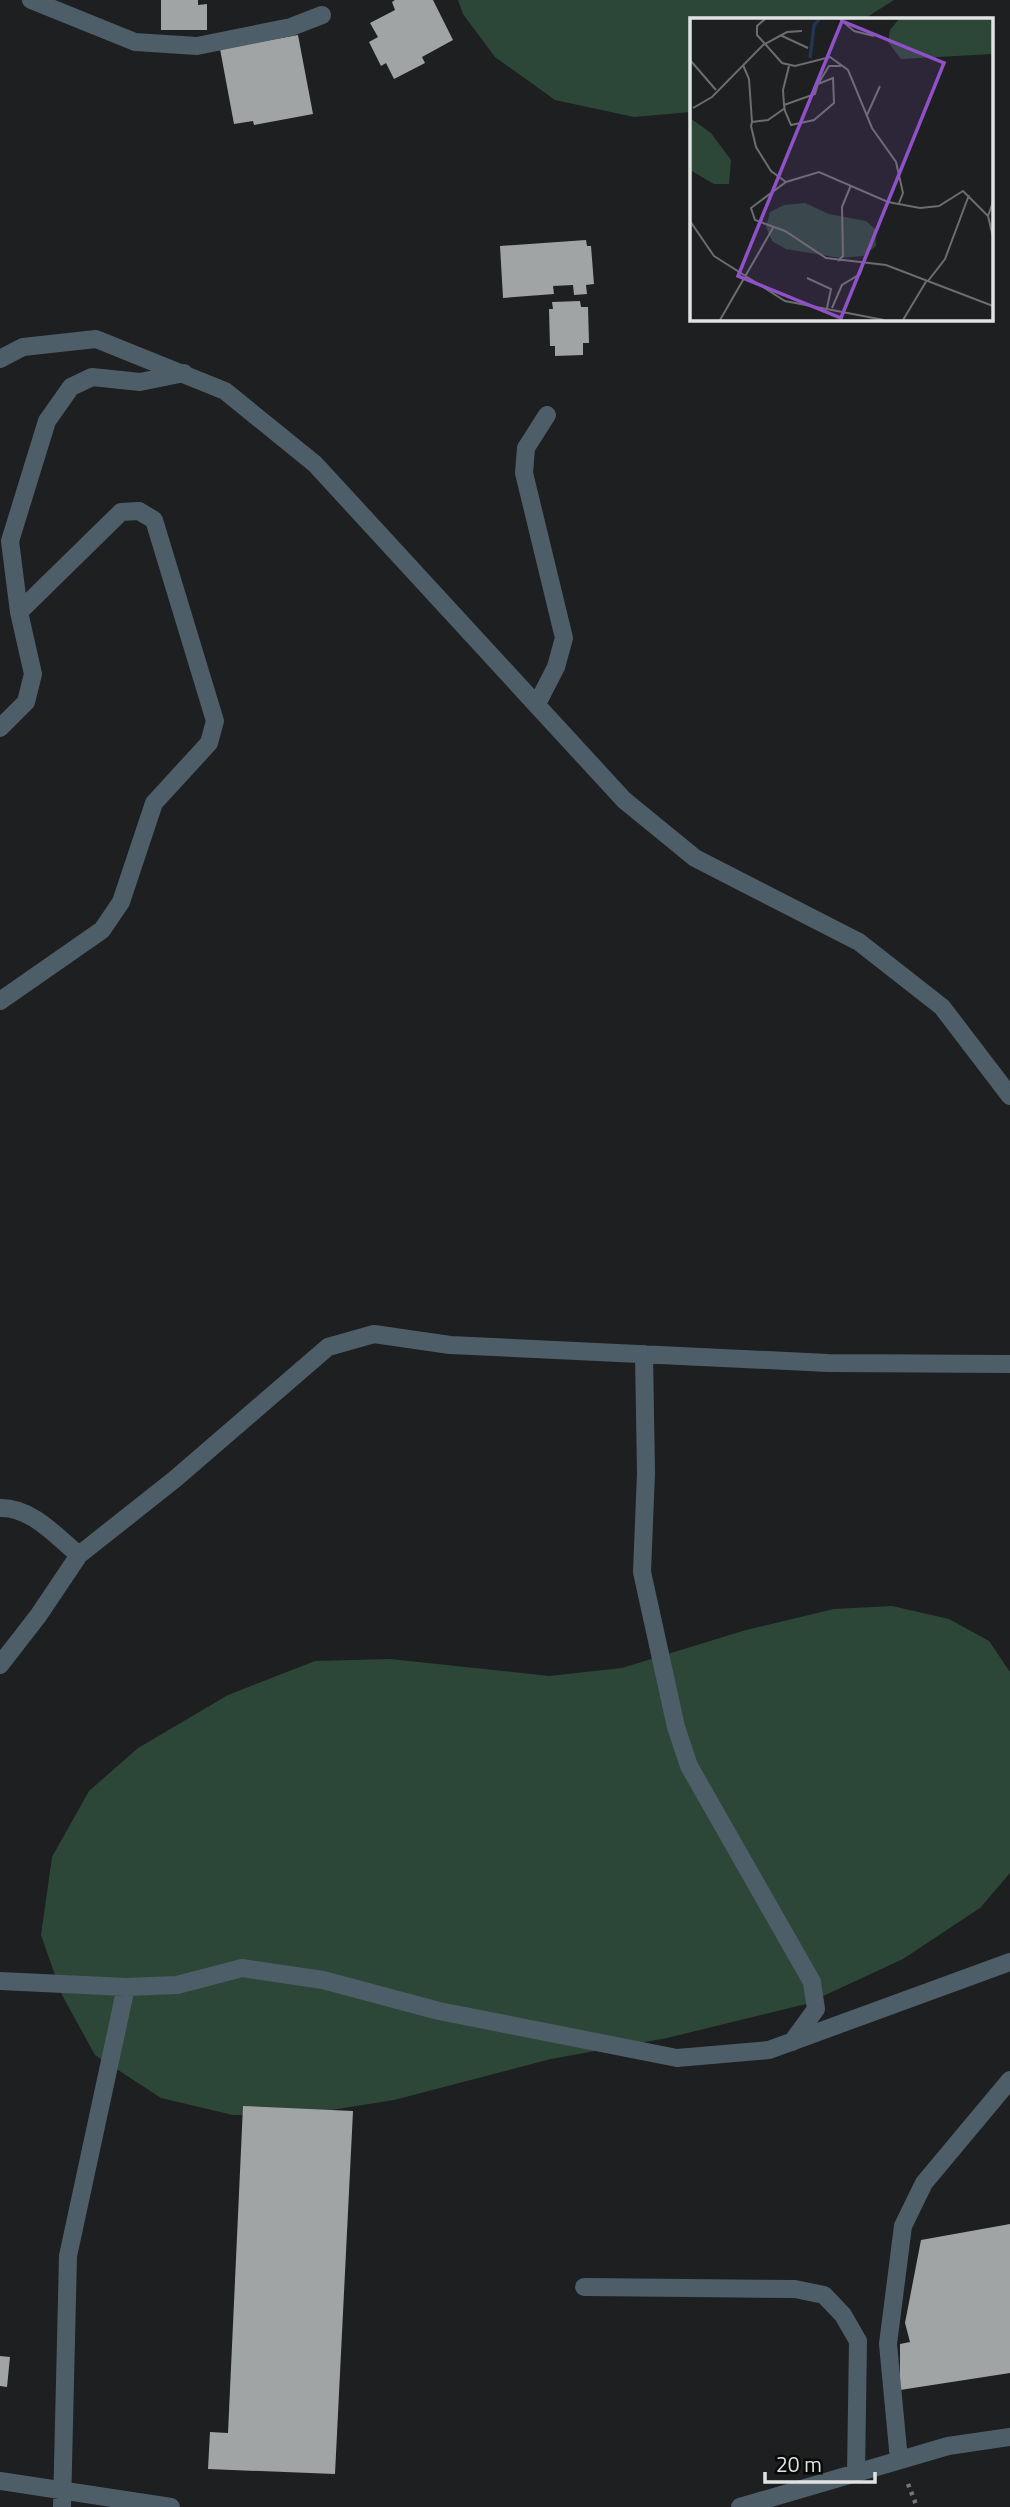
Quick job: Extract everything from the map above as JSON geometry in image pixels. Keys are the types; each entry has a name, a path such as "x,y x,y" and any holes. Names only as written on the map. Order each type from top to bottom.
{"street":[{"path":"31,0 135,42 197,46 291,27 322,15"},
{"path":"0,359 23,346 96,339 225,391 315,464 624,800 695,858 859,942 942,1007 1010,1096"},
{"path":"0,728 26,702 33,674 19,611 10,541 47,421 71,387 92,377 141,382 184,373"},
{"path":"537,704 556,667 564,638 524,473 526,448 547,415"},
{"path":"0,1001 102,930 121,902 154,803 209,743 215,721 154,520 139,511 121,512 19,611"},
{"path":"0,1665 38,1616 79,1555 175,1479 328,1347 374,1334 450,1345 828,1363 1010,1364"},
{"path":"644,1354 646,1473 642,1572 676,1727 689,1766 812,1982 816,2009 792,2042"},
{"path":"0,1508 11,1507 36,1519 79,1555"},
{"path":"0,1980 126,1987 177,1984 242,1968 323,1980 439,2011 677,2058 769,2050 1010,1962"},
{"path":"62,2498 68,2256 126,1987"},
{"path":"899,2460 888,2344 903,2226 924,2183 1010,2080"},
{"path":"584,2287 795,2289 824,2295 843,2315 858,2341 856,2473"},
{"path":"740,2507 948,2446 1010,2437"},
{"path":"0,2481 62,2498 171,2507"}],"green space":[{"path":"458,0 894,0 866,18 690,18 690,112 634,117 555,100 495,57 463,14"},
{"path":"892,1606 949,1619 989,1641 1010,1672 1010,1873 980,1908 903,1959 806,2004 667,2038 551,2059 394,2100 306,2114 233,2115 161,2098 95,2055 62,1995 41,1935 52,1857 89,1791 138,1748 228,1695 315,1661 390,1659 549,1676 622,1668 746,1630 834,1609"}],"building":[{"path":"161,0 198,0 198,5 207,4 207,30 161,30"},
{"path":"433,0 453,40 422,57 425,63 394,79 386,63 381,66 369,42 378,37 370,23 395,10 392,2"},
{"path":"298,35 313,114 254,125 253,121 234,124 220,49"},
{"path":"586,240 587,246 591,246 594,284 586,285 587,294 574,295 573,285 553,286 554,294 503,298 500,246"},
{"path":"580,301 581,307 588,307 589,343 583,343 583,355 555,356 555,346 550,346 549,309 553,309 552,302"},
{"path":"243,2106 353,2111 335,2474 208,2469 210,2432 228,2433"},
{"path":"1010,2224 1010,2373 900,2390 900,2344 910,2342 905,2323 921,2240"},
{"path":"0,2356 10,2357 7,2387 0,2386"}]}
